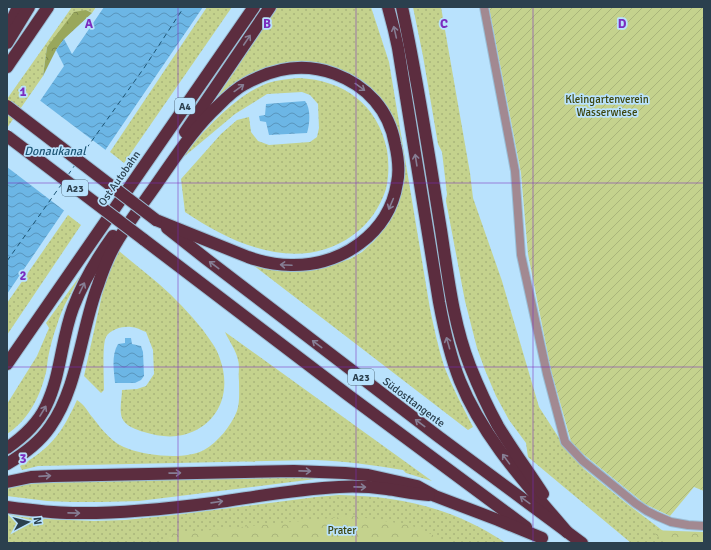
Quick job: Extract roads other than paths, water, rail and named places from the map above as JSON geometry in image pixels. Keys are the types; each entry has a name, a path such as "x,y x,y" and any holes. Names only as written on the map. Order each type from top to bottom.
{"highway":[{"path":"7,30 18,7"},
{"path":"7,43 29,7"},
{"path":"7,67 48,7"},
{"name":"Ost Autobahn","path":"7,364 254,7"},
{"path":"7,448 18,441 28,431 46,407 55,381 72,309 88,274 270,7"},
{"path":"388,7 398,48 439,302 445,332 460,381 480,419 508,462 567,532"},
{"path":"402,7 418,90 452,302 461,339 469,364 483,398 498,426 567,532"},
{"path":"7,464 40,440 58,415 72,378 97,286 117,241 192,133 227,97 257,77 269,72 293,68 319,69 342,77 356,84 368,93 378,104 390,123 394,134 398,172 398,183 391,206 379,225 370,235 352,250 342,255 305,265 285,265 263,262 156,220"},
{"name":"A23","path":"7,106 156,220"},
{"name":"A23","path":"7,136 354,399 545,541"},
{"name":"Südosttangente","path":"156,220 421,423 582,543"},
{"path":"7,482 31,477 53,476 286,471 325,471 368,475 417,486 435,496 498,520 545,541"},
{"path":"7,507 72,513 107,513 213,503 303,490 339,487 388,489 413,494 435,496"}],"street":[{"path":"484,7 516,171 521,255 547,374 565,442 583,461 647,511 671,522 704,526"}],"water":[{"name":"Donaukanal","path":"104,7 203,7 7,294 7,149 64,66 56,50 64,39 72,54"},
{"path":"305,101 309,116 307,133 269,135 266,122 260,121 259,116 265,115 266,104"},
{"path":"125,338 131,338 132,344 141,346 143,352 144,376 141,380 135,383 115,383 114,353 118,344 125,343"}],"park label":[{"name":"Kleingartenverein Wasserwiese","path":"607,105"},
{"name":"Prater","path":"342,530"}]}
